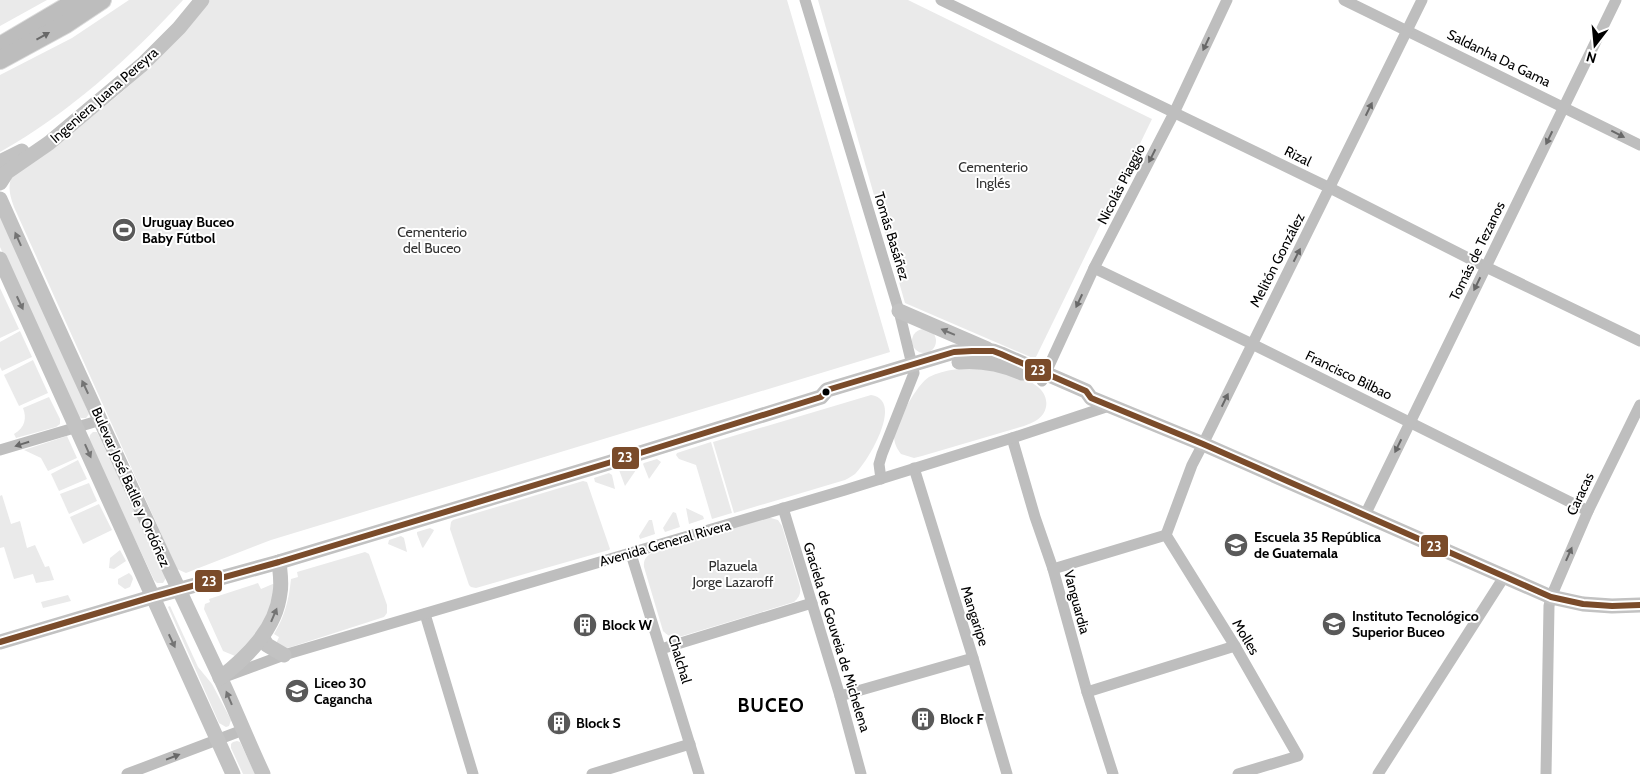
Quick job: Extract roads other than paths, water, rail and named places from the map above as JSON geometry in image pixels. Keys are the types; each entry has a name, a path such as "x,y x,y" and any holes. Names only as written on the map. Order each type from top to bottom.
{"main road":[{"path":"0,46 78,0"},
{"path":"0,60 66,24 102,0"},
{"name":"Ingeniera Juana Pereyra","path":"0,162 44,137 79,109 139,58 194,0"},
{"name":"Ingeniera Juana Pereyra","path":"0,183 6,172 48,143 143,64 179,28 202,0"},
{"name":"Bulevar José Batlle y Ordóñez","path":"0,199 48,308 263,774"},
{"name":"Bulevar José Batlle y Ordóñez","path":"0,259 234,774"},
{"path":"899,311 993,351 1044,377 1081,399 1091,398 1203,444 1551,597 1583,604 1640,605"},
{"path":"0,642 279,562 821,397 831,399 954,352 993,351"},
{"path":"913,369 974,361 990,362 1044,377"},
{"path":"220,678 239,664 262,637 270,624 280,594 279,562"},
{"path":"262,637 267,645 284,655"}],"street":[{"name":"Tomás Basáñez","path":"805,0 899,311 913,369"},
{"name":"Rizal","path":"942,0 1640,341"},
{"name":"Nicolás Piaggio","path":"1044,377 1094,268 1174,113 1227,0"},
{"name":"Saldanha Da Gama","path":"1344,0 1640,145"},
{"name":"Melitón González","path":"1166,535 1192,465 1422,0"},
{"name":"Tomás de Tezanos","path":"1365,514 1616,0"},
{"name":"Francisco Bilbao","path":"1094,268 1409,421 1588,511"},
{"path":"881,479 880,464 882,454 913,369"},
{"name":"Caracas","path":"1546,774 1549,606 1551,597 1588,511 1640,405"},
{"name":"Avenida General Rivera","path":"220,678 284,655 881,479 1109,406"},
{"path":"0,450 100,420"},
{"name":"Vanguardia","path":"1012,438 1035,518 1053,569 1087,692 1113,774"},
{"name":"Mangaripe","path":"914,468 973,658 1006,774"},
{"name":"Graciela de Gouveia de Michelena","path":"783,508 862,774"},
{"path":"1053,569 1166,535"},
{"name":"Molles","path":"1166,535 1235,646 1298,756 1238,774"},
{"name":"Chalchal","path":"631,554 699,774"},
{"path":"1378,774 1504,577"},
{"path":"661,649 812,603"},
{"path":"425,614 473,774"},
{"path":"1087,692 1235,646"},
{"path":"840,696 973,658"},
{"path":"127,774 243,730"},
{"path":"592,774 690,744"}],"place":[{"name":"Uruguay Buceo Baby Fútbol","path":"124,230"},
{"name":"Escuela 35 República de Guatemala","path":"1236,545"},
{"name":"Instituto Tecnológico Superior Buceo","path":"1334,624"},
{"name":"Block W","path":"585,625"},
{"name":"Liceo 30 Cagancha","path":"297,691"},
{"name":"Block F","path":"923,719"},
{"name":"Block S","path":"559,723"}],"district":[{"name":"BUCEO","path":"771,705"}],"park label":[{"name":"Cementerio Inglés","path":"993,176"},
{"name":"Cementerio del Buceo","path":"432,240"},
{"name":"Plazuela Jorge Lazaroff","path":"733,574"}]}
